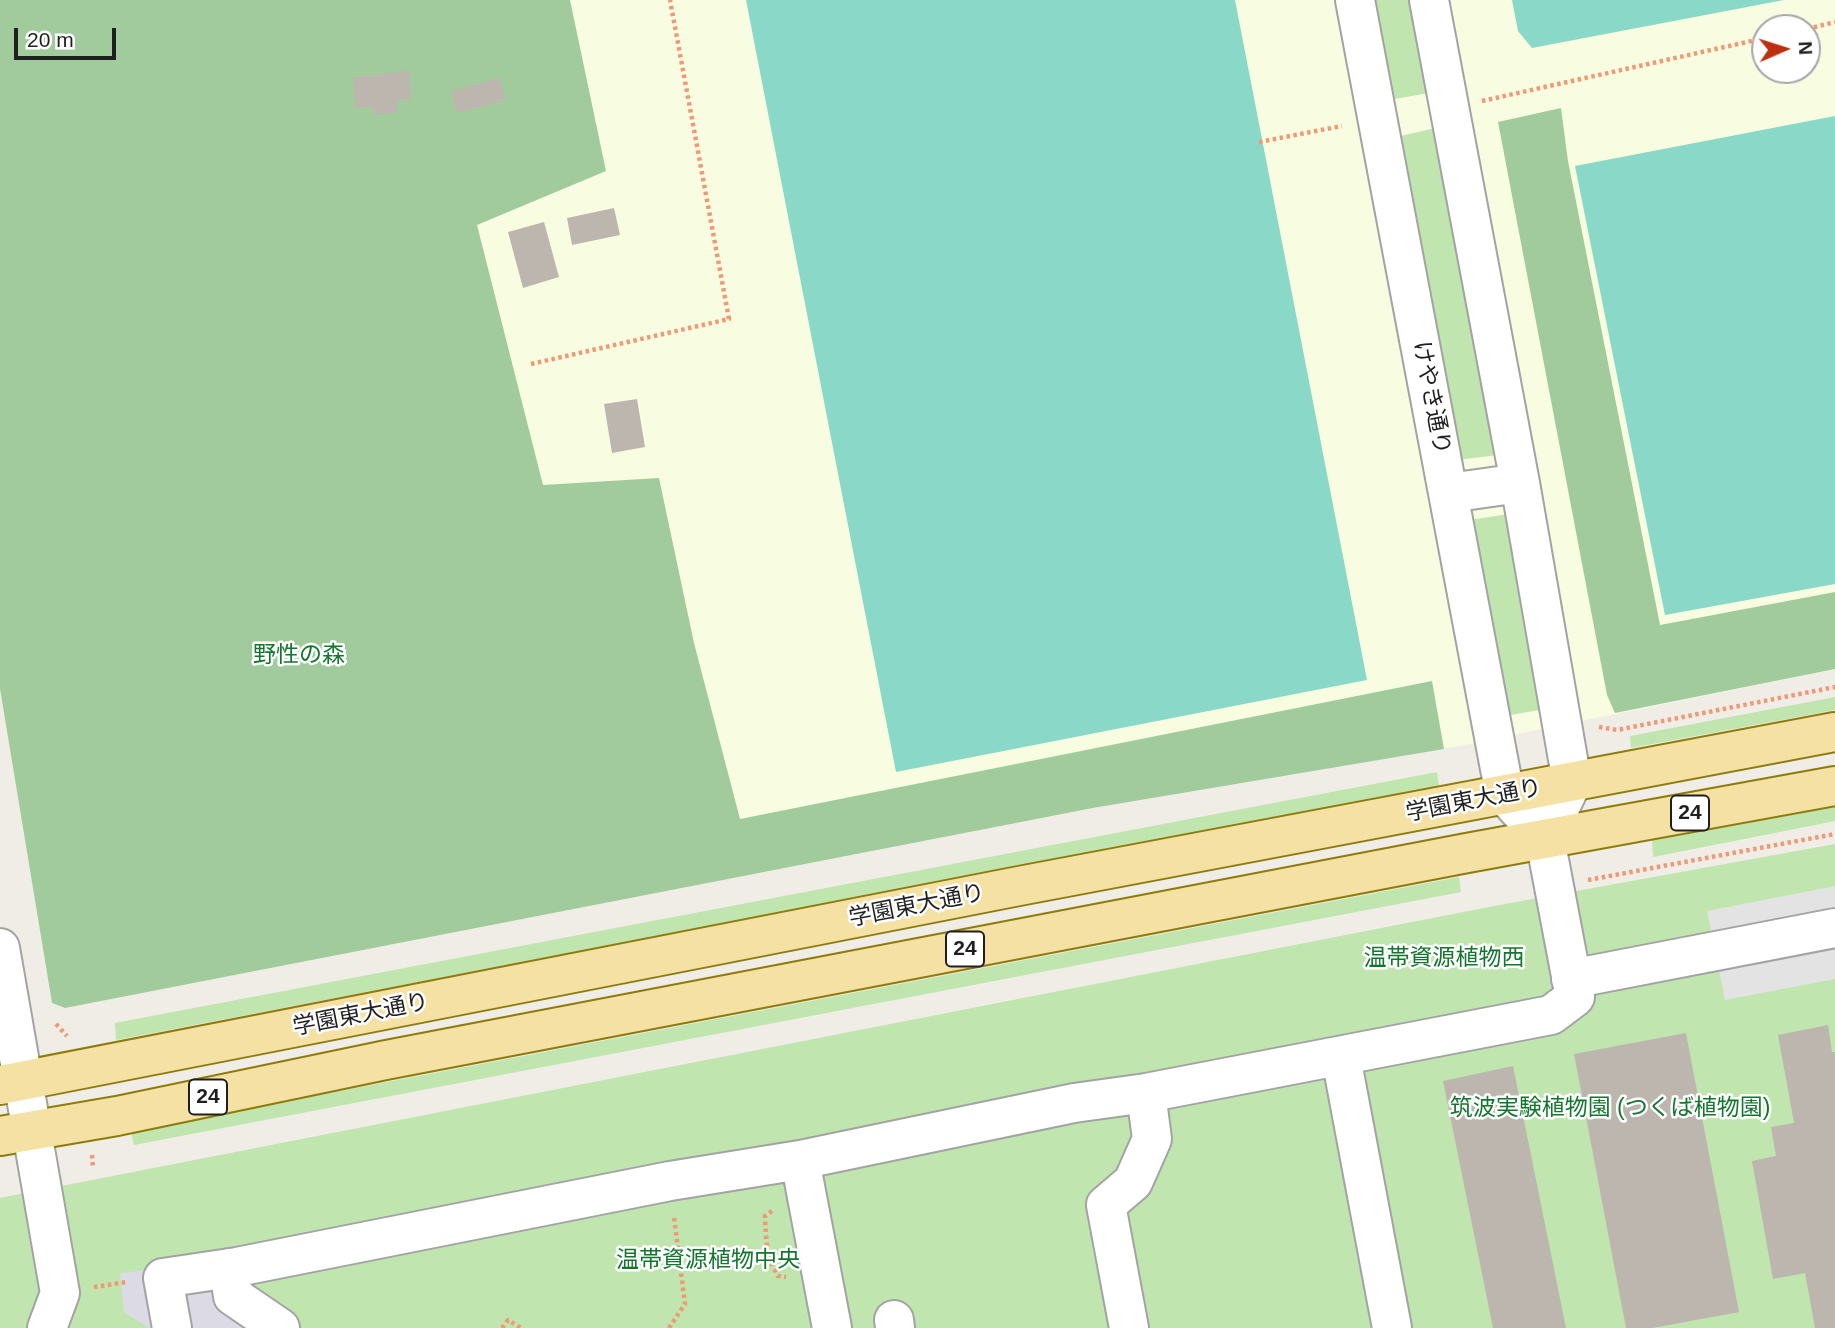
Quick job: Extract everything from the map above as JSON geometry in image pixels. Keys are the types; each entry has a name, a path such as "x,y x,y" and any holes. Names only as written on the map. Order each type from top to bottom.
{"main road":[{"name":"学園東大通り","path":"11,1083 978,894 1835,732"},
{"name":"24","path":"15,1133 117,1116 386,1060 1835,786"}],"street":[{"name":"けやき通り","path":"1355,0 1505,796"},
{"path":"1429,0 1520,482 1572,782 1545,839"},
{"path":"1449,493 1520,482"},
{"path":"172,1328 163,1278 229,1268 670,1181 800,1160 1074,1103 1146,1093 1551,1015 1575,997 1545,839 1505,796"},
{"path":"1571,979 1835,928"},
{"path":"1,960 15,1133 60,1293 47,1328"},
{"path":"1341,1057 1392,1328"},
{"path":"1129,1328 1106,1205 1133,1182 1152,1139 1146,1093"},
{"path":"800,1160 832,1328"},
{"path":"229,1268 233,1296 281,1328"}],"path":[{"path":"531,364 729,319 670,0"},
{"path":"1475,102 1751,41"},
{"path":"1259,142 1346,125"},
{"path":"1594,726 1617,730 1835,687"},
{"path":"1579,882 1835,834"},
{"path":"669,1328 685,1304 670,1181"},
{"path":"60,1293 163,1278"},
{"path":"502,1328 508,1320 521,1328"}],"shaded area":[{"path":"0,0 1835,0 1835,669 1459,746 1093,808 65,1008 52,1003 0,689"},
{"path":"746,0 1235,0 1367,680 896,772"},
{"path":"1512,0 1784,0 1532,48 1518,31"},
{"path":"1835,116 1835,584 1665,615 1575,166"},
{"path":"1835,886 1835,979 1725,1000 1707,911"},
{"path":"236,1260 251,1328 149,1328 124,1312 120,1273"}],"green space":[{"name":"野性の森","path":"0,0 570,0 606,171 477,225 543,485 659,478 694,643 740,819 1432,681 1444,749 1093,808 65,1008 52,1003 0,689"},
{"path":"1370,0 1411,0 1429,93 1389,100"},
{"path":"1561,108 1568,161 1660,625 1835,592 1835,669 1615,713 1607,695 1498,122"},
{"path":"1436,128 1498,455 1457,460 1396,137"},
{"path":"1509,514 1545,709 1505,716 1469,520"},
{"path":"1835,697 1835,710 1631,748 1630,736"},
{"path":"1437,772 1439,786 116,1040 115,1023"},
{"path":"1835,805 1835,821 1653,857 1652,839"},
{"name":"筑波実験植物園 (つくば植物園)","path":"1835,844 1835,1328 0,1328 0,1198 1494,906"},
{"path":"1459,877 1461,892 134,1145 131,1131"}],"building":[{"path":"409,70 411,99 397,100 397,112 374,115 372,107 355,108 353,78"},
{"path":"499,78 506,100 457,113 451,91"},
{"path":"614,208 620,235 572,245 567,218"},
{"path":"544,222 559,277 523,288 508,232"},
{"path":"637,399 645,447 612,453 604,404"},
{"path":"1828,1025 1832,1052 1835,1052 1835,1328 1815,1328 1805,1273 1773,1279 1752,1161 1776,1156 1771,1127 1794,1123 1778,1035"},
{"path":"1686,1033 1739,1312 1653,1328 1626,1328 1574,1054"},
{"path":"1513,1066 1566,1328 1493,1328 1443,1081"}],"park label":[{"name":"温帯資源植物西","path":"1444,959"},
{"name":"温帯資源植物中央","path":"708,1261"}]}
